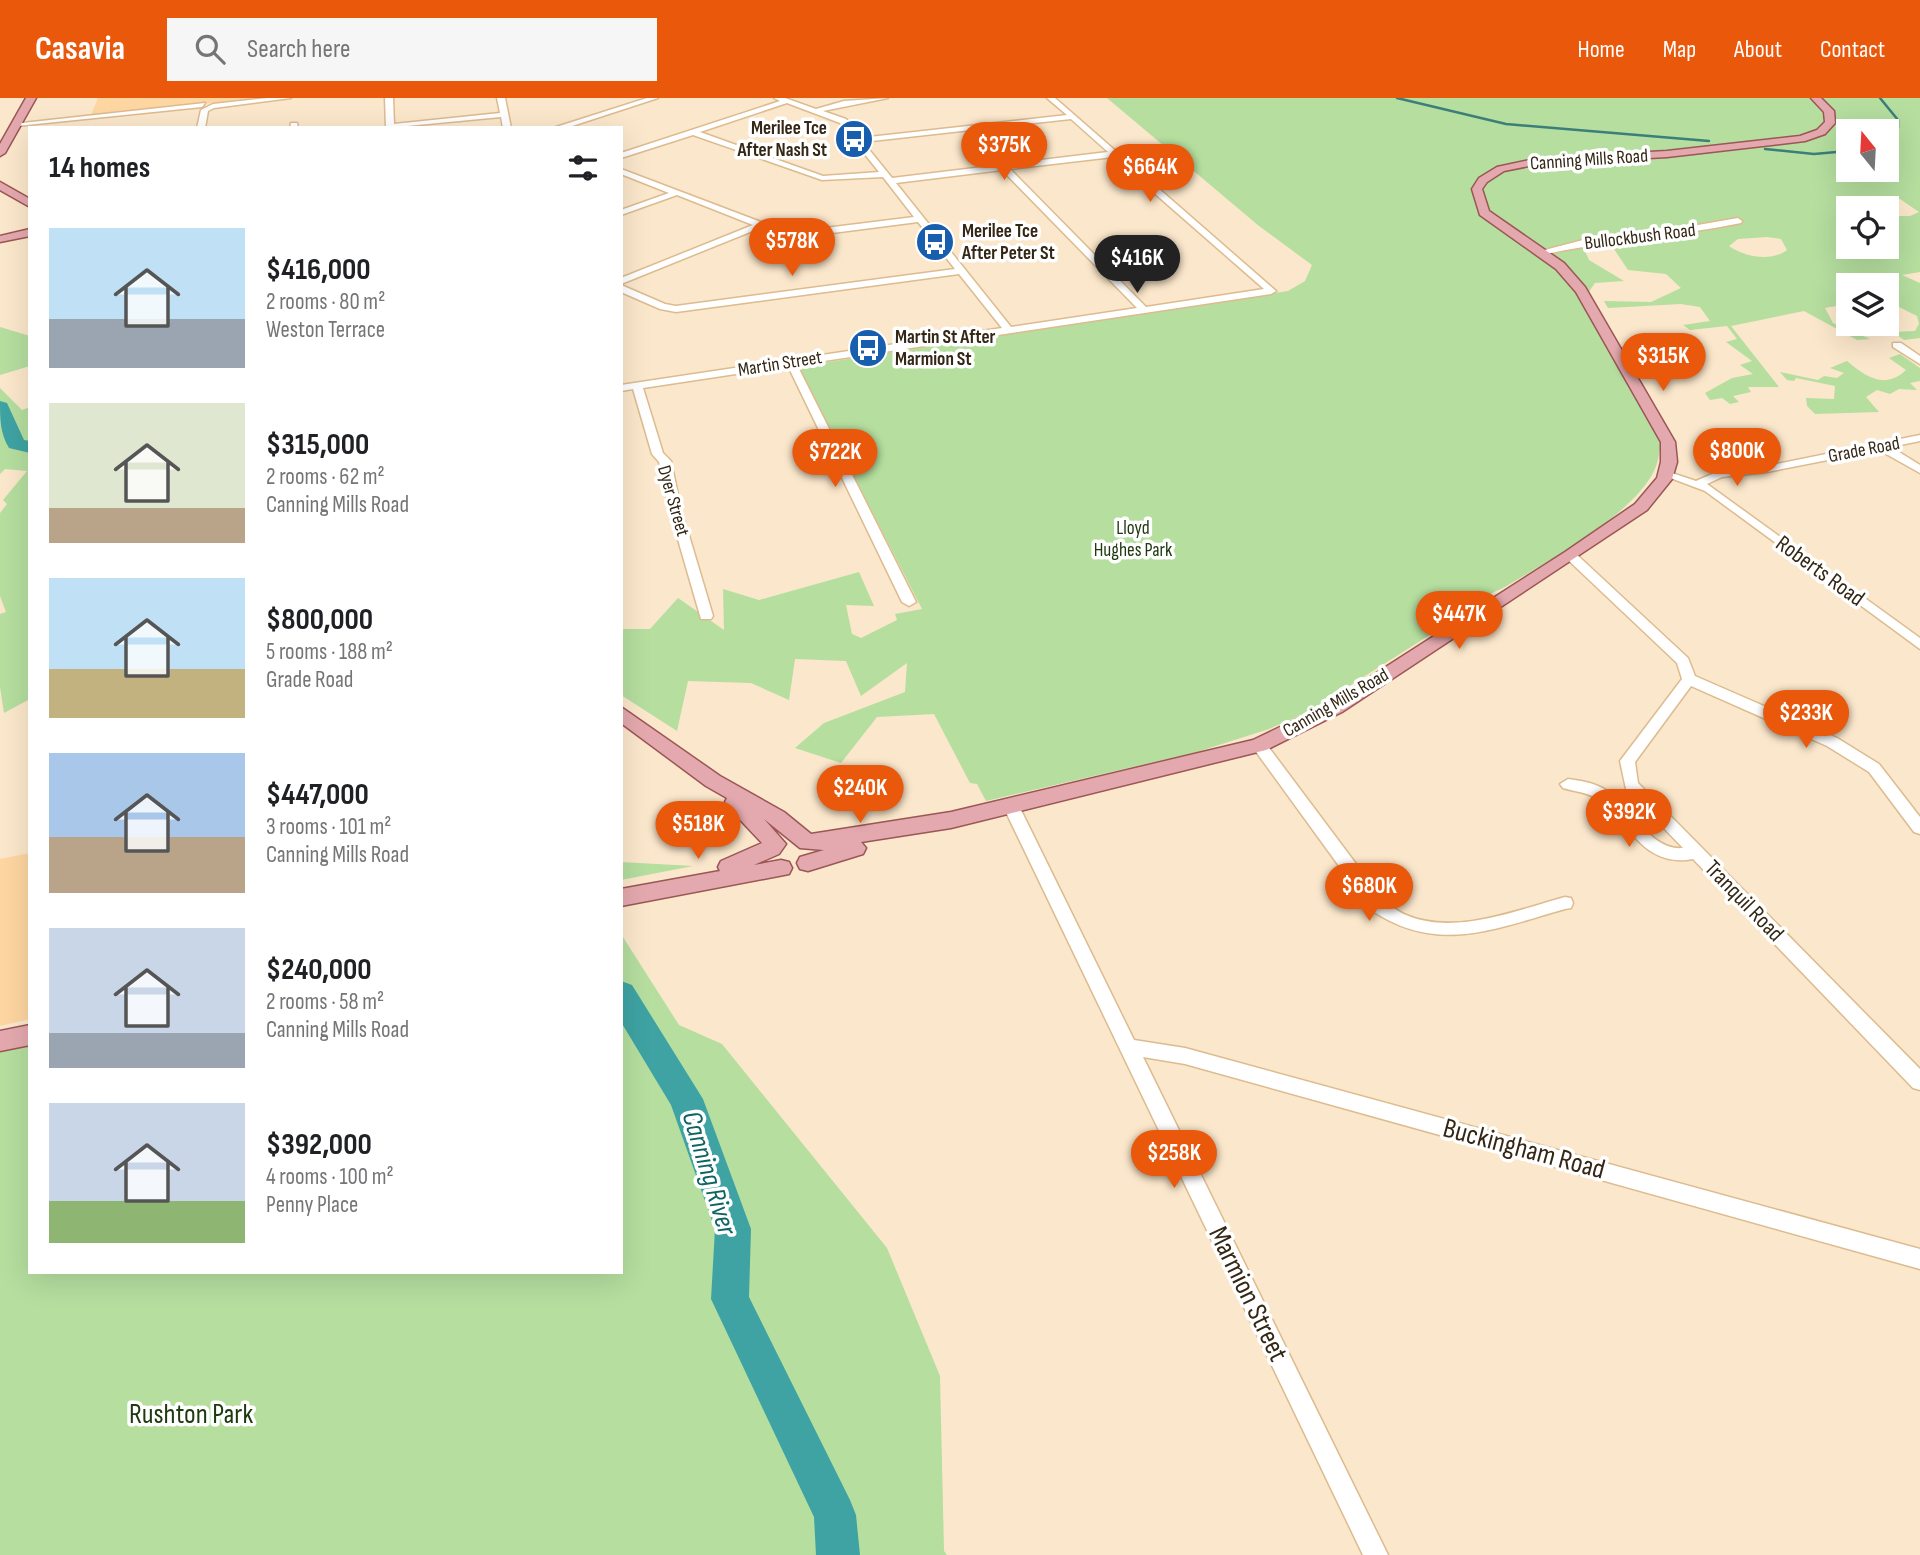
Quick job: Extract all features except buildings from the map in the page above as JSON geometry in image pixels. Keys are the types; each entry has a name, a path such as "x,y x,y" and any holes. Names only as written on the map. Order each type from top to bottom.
{"main road":[{"path":"0,153 31,98"},
{"name":"Canning Mills Road","path":"806,848 889,828 951,820 1259,745 1335,708 1571,556 1641,507 1665,477 1668,442 1651,408 1581,290 1560,266 1484,214 1478,189 1483,180 1502,169 1539,161 1667,155 1801,139 1821,132 1831,120 1829,111 1816,98"},
{"path":"0,185 28,203"},
{"path":"0,239 28,232"},
{"path":"623,714 713,781 777,817 806,848"},
{"path":"713,781 773,846"},
{"path":"624,897 737,865 788,837 806,848"},
{"path":"773,846 769,859 781,868"},
{"path":"649,891 781,868 793,870 806,848"},
{"path":"0,1041 28,1035"}],"street":[{"path":"17,124 287,98"},
{"path":"389,98 390,126"},
{"path":"507,126 501,99 511,98"},
{"path":"563,126 654,98"},
{"path":"816,111 849,102 884,98"},
{"path":"1051,98 1115,154"},
{"path":"623,155 782,99 843,121 1008,330"},
{"path":"202,126 207,107"},
{"path":"111,126 115,114"},
{"path":"400,126 504,115"},
{"path":"859,140 1072,117"},
{"path":"692,132 822,178 888,178 1115,154"},
{"name":"Martin Street","path":"623,388 1270,291 1115,154"},
{"path":"1004,167 1143,309"},
{"path":"623,172 781,233 801,234 920,219"},
{"path":"623,212 676,193"},
{"name":"Bullockbush Road","path":"1541,252 1587,242 1635,239 1738,221"},
{"path":"623,280 758,226"},
{"path":"623,289 663,307 676,309 961,271"},
{"path":"1897,345 1920,361"},
{"path":"791,362 909,602"},
{"name":"Dyer Street","path":"637,386 658,454 665,461 674,505 706,616"},
{"name":"Grade Road","path":"1704,488 1767,469 1920,438"},
{"path":"1883,447 1920,470"},
{"name":"Roberts Road","path":"1665,477 1704,488 1920,645"},
{"path":"1571,556 1683,661 1689,679 1832,742 1874,768 1920,828"},
{"name":"Tranquil Road","path":"1689,679 1627,761 1627,773 1639,797 1920,1082"},
{"path":"1259,745 1377,905 1388,915 1419,928 1452,929 1565,903"},
{"path":"1568,784 1591,788 1658,849 1683,857 1696,852"},
{"name":"Marmion Street","path":"1011,806 1376,1555"},
{"name":"Buckingham Road","path":"1126,1046 1185,1056 1920,1259"}],"shaded area":[{"path":"98,98 260,98 91,115"},
{"path":"28,853 28,1019 0,1026 0,859"}],"green space":[{"name":"Lloyd Hughes Park","path":"1107,98 1920,98 1920,272 1902,275 1920,283 1920,338 1904,340 1898,336 1899,332 1915,331 1919,324 1917,316 1899,307 1899,273 1836,273 1836,306 1825,308 1836,329 1804,311 1731,326 1779,387 1748,387 1751,392 1733,396 1739,402 1730,404 1722,398 1710,400 1705,393 1732,378 1753,374 1740,365 1752,361 1726,342 1737,339 1727,326 1690,330 1683,325 1710,321 1700,307 1681,304 1608,308 1604,301 1651,302 1681,288 1666,274 1628,270 1614,249 1585,251 1589,260 1624,281 1595,283 1583,300 1659,436 1663,452 1659,452 1654,471 1641,490 1600,527 1550,560 1486,596 1474,607 1308,712 1269,729 1197,752 986,801 977,784 970,783 934,714 877,717 841,763 795,748 824,723 905,692 907,663 861,696 846,661 795,659 789,700 751,683 688,681 677,731 623,696 623,629 650,629 678,598 724,630 723,589 759,600 859,572 874,606 846,605 852,634 861,638 897,620 895,614 922,609 800,371 803,366 1288,291 1305,281 1312,265 1259,226","holes":["1738,239 1781,239 1787,250 1774,256 1758,257 1729,246"]},
{"path":"0,327 28,335 28,367 0,375"},
{"name":"Lloyd Hughes Park","path":"1850,336 1870,339 1857,340"},
{"path":"1900,354 1920,368 1920,381 1910,383 1917,390 1899,389 1890,394 1877,390 1866,397 1879,412 1815,414 1807,406 1806,398 1834,399 1835,386 1796,378 1794,381 1787,380 1780,372 1818,380 1824,376 1837,378 1844,373 1830,368 1847,361 1868,376 1891,379 1906,370 1889,358"},
{"path":"0,388 22,410 28,408 28,700 4,713 0,687 0,614 6,612 0,596 0,513 7,504 3,500 27,471 5,469 0,474"},
{"path":"623,862 693,866 623,880"},
{"name":"Rushton Park","path":"623,937 679,1025 722,1044 887,1248 940,1376 944,1551 947,1555 0,1555 0,1051 28,1044 28,1274 623,1274"}],"waterway":[{"path":"1397,98 1506,124 1709,141"},
{"path":"1880,98 1897,119"},
{"path":"1765,149 1814,154 1836,152"},
{"name":"Canning River","path":"0,407 16,444 28,447"},
{"name":"Canning River","path":"623,997 686,1099 733,1229 730,1299 835,1515 838,1555"}],"place":[{"name":"Merilee Tce After Nash St","path":"854,139"},
{"name":"Merilee Tce After Peter St","path":"935,242"},
{"name":"Martin St After Marmion St","path":"868,348"}]}
